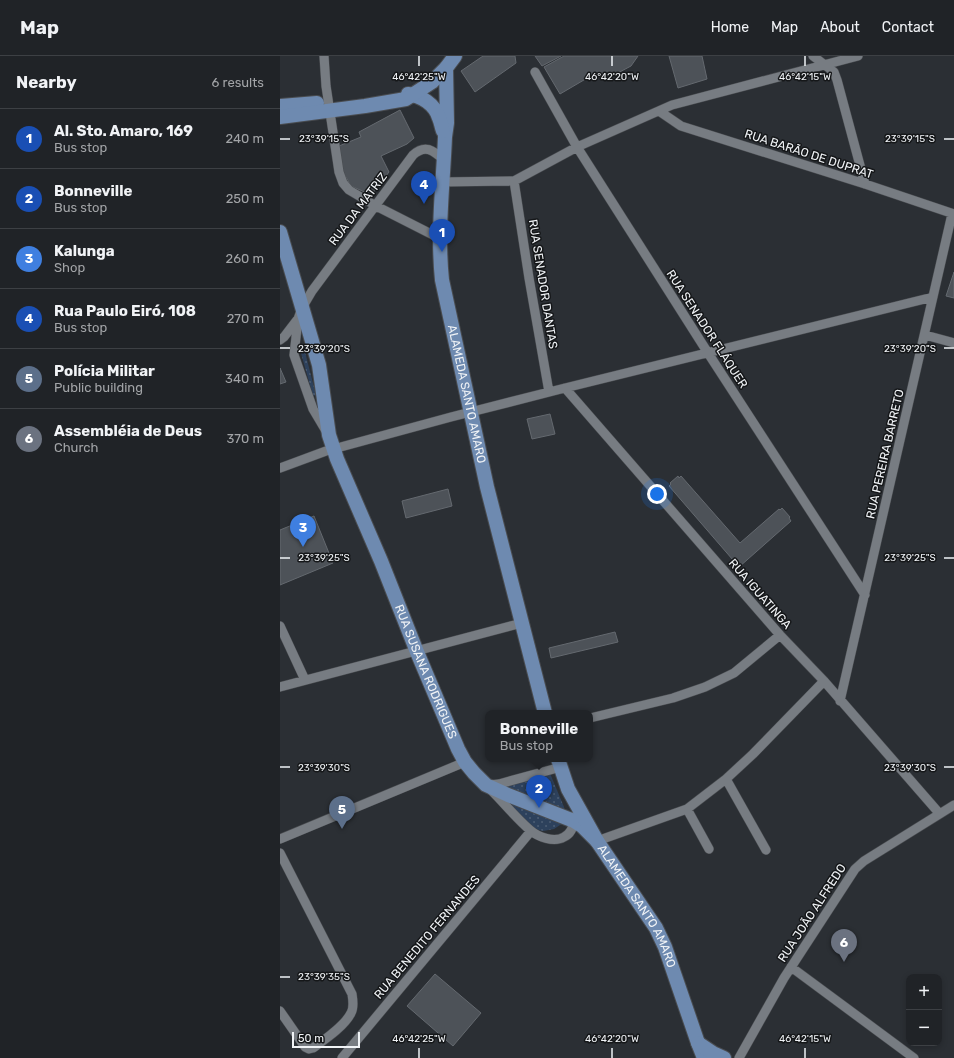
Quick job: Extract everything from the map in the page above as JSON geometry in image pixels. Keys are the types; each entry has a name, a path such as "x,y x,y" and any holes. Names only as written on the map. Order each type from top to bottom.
{"main road":[{"path":"414,95 432,82 450,60"},
{"name":"ALAMEDA SANTO AMARO","path":"450,60 439,238 442,280 498,534 544,710"},
{"path":"280,117 329,106 405,93 418,96 428,102 439,118 445,137"},
{"path":"280,106 329,106"},
{"path":"280,232 300,313"},
{"name":"RUA SUSANA RODRIGUES","path":"300,313 319,364 329,436 338,462 381,561 458,749 465,762 486,785 574,821 582,826 597,841"},
{"name":"ALAMEDA SANTO AMARO","path":"559,763 568,789 597,841 656,928 665,947 704,1058"},
{"path":"698,1043 700,1058"},
{"path":"698,1043 724,1058"}],"street":[{"path":"324,56 338,172 343,183 349,190 376,206 439,238"},
{"path":"813,56 834,72 865,184"},
{"path":"442,182 514,181 577,147 672,105 858,56"},
{"name":"RUA SENADOR FLÁQUER","path":"535,72 577,147 708,353 865,595"},
{"name":"RUA BARÃO DE DUPRAT","path":"659,111 681,126 865,184 953,214"},
{"name":"RUA DA MATRIZ","path":"280,340 284,337 300,313 312,291 413,155 418,150 428,149 444,160"},
{"name":"RUA SENADOR DANTAS","path":"514,181 549,392"},
{"name":"RUA PEREIRA BARRETO","path":"840,701 953,214"},
{"path":"280,468 326,451 470,412 934,297"},
{"name":"RUA SUSANA RODRIGUES","path":"300,313 294,356 313,409 329,436"},
{"path":"925,334 954,343"},
{"name":"RUA IGUATINGA","path":"565,388 780,635 824,681 939,813"},
{"path":"280,687 522,623"},
{"path":"280,626 305,680"},
{"path":"593,717 673,698 705,687 734,673 780,635"},
{"path":"597,841 687,808 726,779 824,681"},
{"path":"280,839 465,762"},
{"path":"486,785 499,784 559,763"},
{"path":"726,779 766,850"},
{"path":"486,785 531,831 549,839 560,840 567,836 572,830 574,821 573,809 568,789"},
{"name":"RUA JOÃO ALFREDO","path":"733,1058 741,1055 784,978 854,869 939,813 954,805"},
{"path":"687,808 709,848"},
{"name":"RUA BENEDITO FERNANDES","path":"342,1058 531,831"},
{"path":"280,854 352,994 353,1003 352,1013 341,1026 313,1048 309,1049 305,1047 280,1011"},
{"path":"791,967 914,1058"}],"shaded area":[{"path":"305,352 316,395 313,396 301,353"},
{"path":"549,771 564,807 565,815 563,823 554,829 543,831 530,828 492,788"}],"building":[{"path":"483,56 515,56 516,63 475,92 461,71"},
{"path":"535,56 561,56 542,66"},
{"path":"564,56 638,56 631,66 612,76 589,77 560,94 544,67"},
{"path":"669,56 702,56 707,79 678,88"},
{"path":"400,110 414,138 407,144 381,156 389,172 373,193 369,194 351,186 343,172 339,146 361,137 359,132"},
{"path":"954,272 954,298 946,296"},
{"path":"280,368 286,382 280,384"},
{"path":"550,414 555,434 532,439 527,419"},
{"path":"678,476 679,478 681,476 740,543 779,509 780,510 782,508 790,517 789,518 791,521 739,567 669,486 671,484 670,483"},
{"path":"448,489 452,506 406,518 402,501"},
{"path":"314,516 333,563 280,585 280,530"},
{"path":"615,632 618,642 551,658 549,648"},
{"path":"435,974 481,1013 453,1046 407,1006"}],"place":[{"name":"Rua Paulo Eiró, 108","path":"424,204"},
{"name":"Al. Sto. Amaro, 169","path":"442,252"},
{"name":"Kalunga","path":"303,547"},
{"name":"Bonneville","path":"539,808"},
{"name":"Polícia Militar","path":"342,829"},
{"name":"Assembléia de Deus","path":"844,962"}]}
